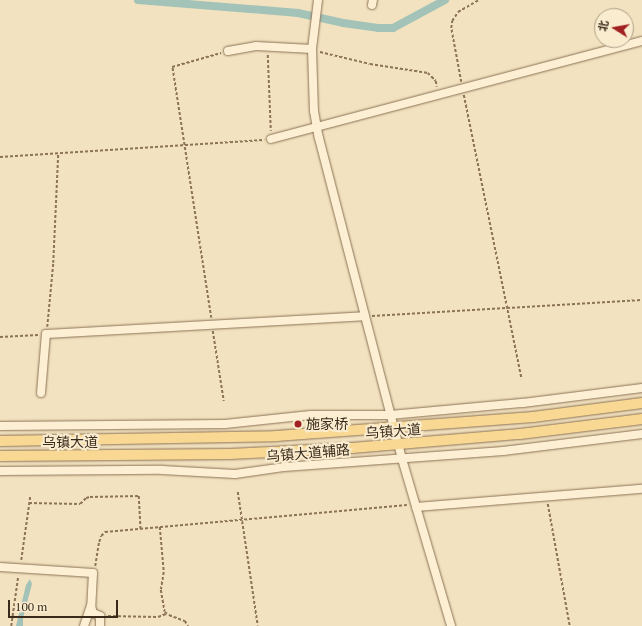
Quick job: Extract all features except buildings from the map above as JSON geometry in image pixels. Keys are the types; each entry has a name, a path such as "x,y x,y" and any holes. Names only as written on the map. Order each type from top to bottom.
{"main road":[{"name":"乌镇大道","path":"0,440 233,438 394,429 533,417 642,403"},
{"name":"乌镇大道","path":"0,456 230,454 398,444 520,434 642,419"}],"street":[{"path":"318,1 312,49 314,111 317,126 390,415 450,626"},
{"path":"271,139 642,41"},
{"path":"228,51 245,47 312,49"},
{"path":"41,393 46,334 364,316"},
{"path":"0,426 225,424 311,415 390,415 523,403 642,388"},
{"name":"乌镇大道辅路","path":"0,471 162,470 223,474 284,467 503,452 642,434"},
{"path":"416,506 642,489"},
{"path":"0,567 94,572 91,606 84,626"},
{"path":"91,606 93,612 100,616 100,626"}],"path":[{"path":"479,0 458,12 452,21 451,28 522,379"},
{"path":"0,157 186,146 271,139 271,101 267,47"},
{"path":"312,49 362,62 428,73 436,81 439,95"},
{"path":"224,401 186,146 172,68 198,58 228,51"},
{"path":"0,337 46,334 53,263 58,154"},
{"path":"364,316 642,300"},
{"path":"238,492 258,626"},
{"path":"29,503 80,504 86,498 139,496 142,529"},
{"path":"547,496 570,626"},
{"path":"94,572 99,542 101,536 105,532 416,506"},
{"path":"160,527 164,572 162,590 163,604 167,614"},
{"path":"100,616 158,617 167,614 185,621 188,626"}],"water":[{"path":"30,579 32,584 23,618 23,626 16,626 26,585"}],"waterway":[{"path":"138,0 298,13 343,23 378,28 393,28 445,0"}],"place":[{"name":"施家桥","path":"298,424"}]}
